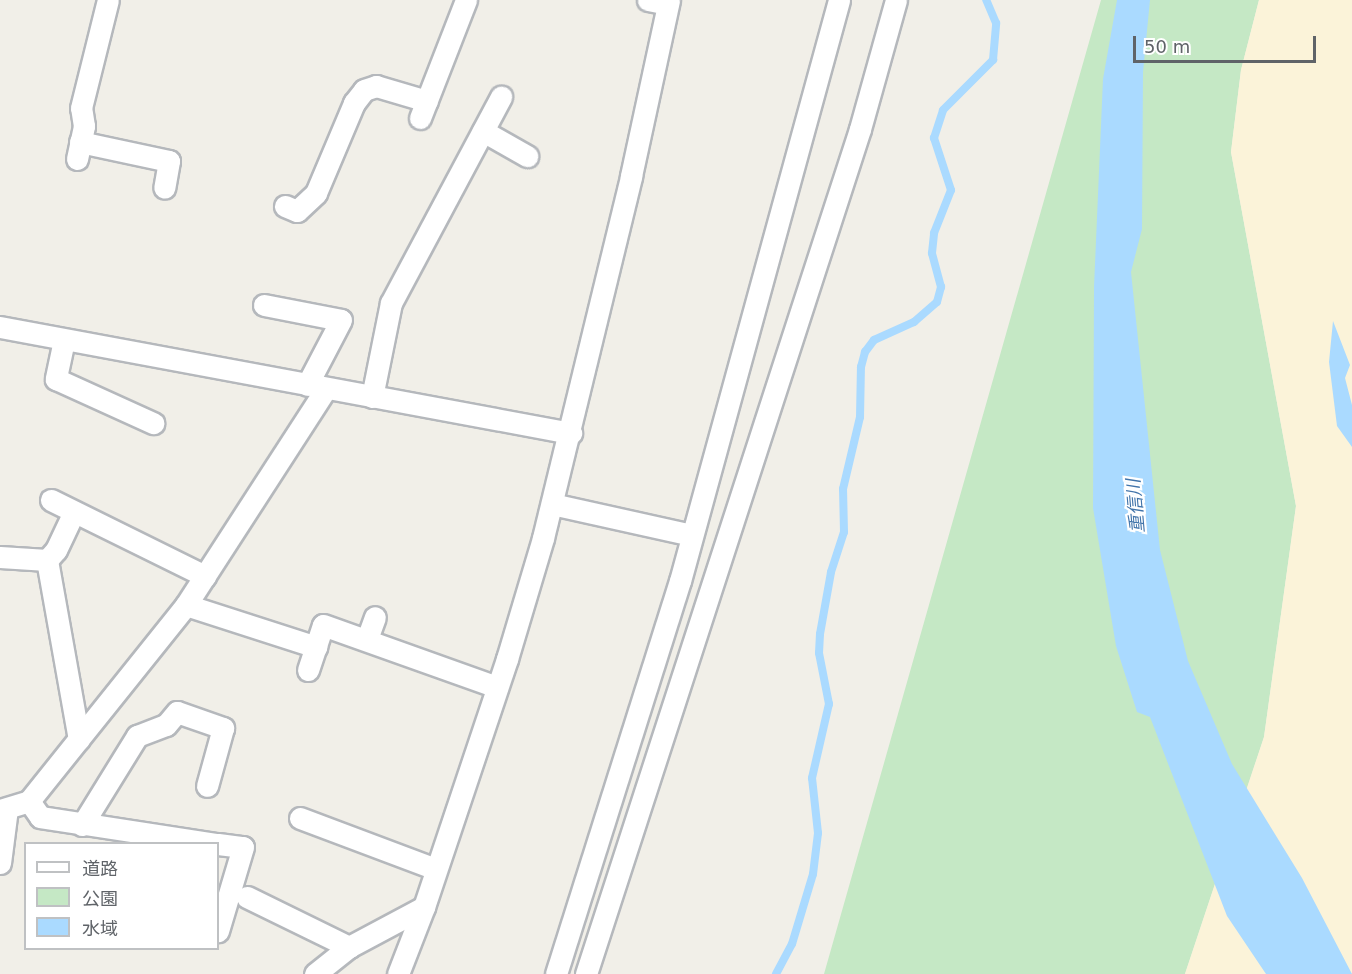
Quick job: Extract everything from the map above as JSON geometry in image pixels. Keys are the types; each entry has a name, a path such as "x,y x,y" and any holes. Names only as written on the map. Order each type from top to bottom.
{"street":[{"path":"108,0 85,50 81,108 84,126 79,150 169,161 164,188"},
{"path":"285,206 297,211 316,193 354,103 364,90 376,86 424,109 466,0"},
{"path":"556,974 692,535 839,0"},
{"path":"586,974 842,185 896,0"},
{"path":"398,974 424,907 497,687 552,504 571,433 662,1"},
{"path":"372,397 392,303 501,97"},
{"path":"483,131 527,156"},
{"path":"0,863 3,809 29,801 186,605 316,387 341,320 264,305"},
{"path":"0,327 571,433"},
{"path":"64,340 56,379 153,423"},
{"path":"51,500 205,576"},
{"path":"552,504 692,535"},
{"path":"47,560 56,550 74,512"},
{"path":"0,557 47,560"},
{"path":"47,560 79,739"},
{"path":"186,605 316,647"},
{"path":"367,639 375,617"},
{"path":"308,670 323,625 497,687"},
{"path":"82,825 130,731 166,725 177,712 223,728 207,786"},
{"path":"29,801 40,818 137,838 190,842"},
{"path":"300,818 436,869"},
{"path":"219,844 243,847 219,928"},
{"path":"247,897 348,947"},
{"path":"315,974 348,947 424,907"}],"green space":[{"path":"1101,0 1259,0 1241,70 1231,152 1296,506 1264,737 1185,974 824,974"}],"sand":[{"path":"1259,0 1352,0 1352,974 1185,974 1264,737 1296,506 1231,152 1241,70"}],"water":[{"name":"重信川","path":"1117,0 1150,0 1143,72 1142,229 1131,272 1160,550 1188,661 1232,764 1302,878 1352,974 1266,974 1227,916 1150,717 1137,712 1116,646 1093,508 1094,287 1103,79"},
{"path":"1333,321 1350,365 1345,378 1352,405 1352,447 1337,426 1329,362"}],"waterway":[{"path":"776,974 792,944 813,874 818,833 812,778 829,704 819,653 820,634 831,572 844,532 843,489 860,417 861,367 865,352 874,340 914,322 937,302 941,287 932,253 934,233 951,190 934,138 943,110 993,60 996,23 986,0"}]}
